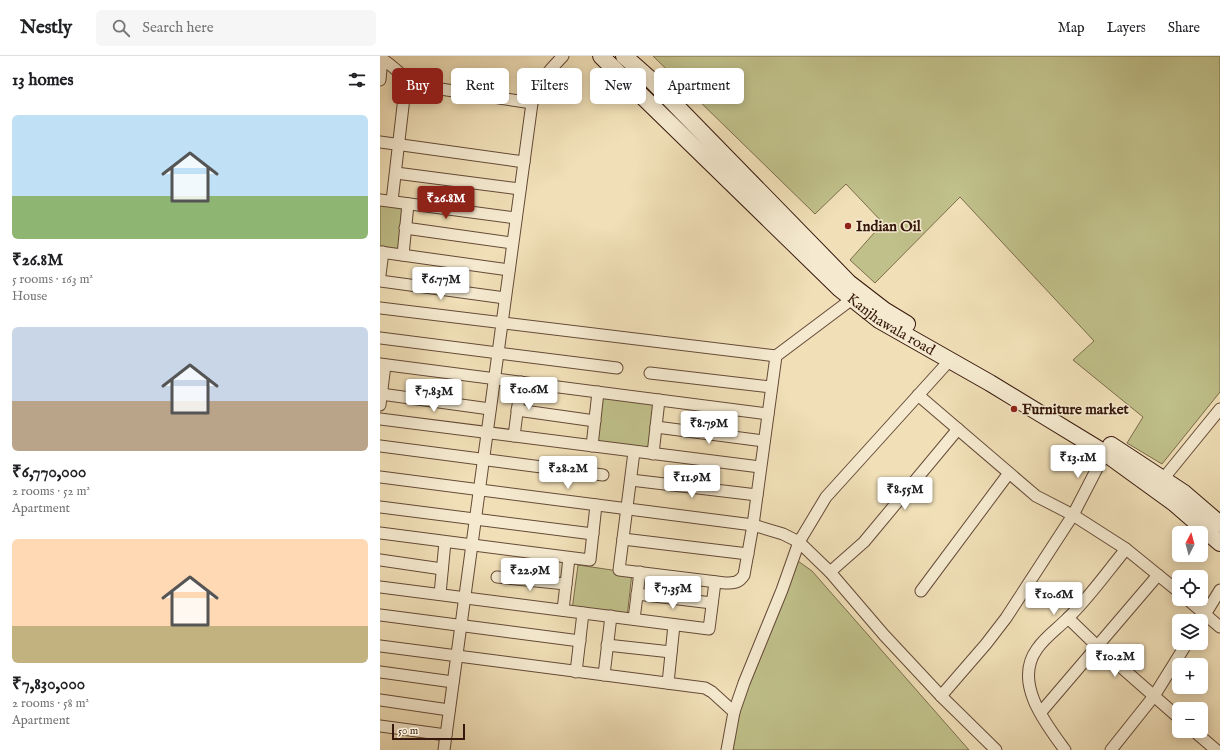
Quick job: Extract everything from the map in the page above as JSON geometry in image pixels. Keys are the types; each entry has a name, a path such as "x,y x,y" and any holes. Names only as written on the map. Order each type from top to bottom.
{"main road":[{"name":"Kanjhawala road","path":"601,56 797,238 849,283 884,310 1105,441 1159,485 1174,503 1220,543"},
{"name":"Kanjhawala road","path":"624,56 650,79 852,299 879,320 950,360 1105,454 1159,485 1184,493 1220,524"}],"street":[{"path":"553,68 563,56"},
{"path":"380,80 381,58"},
{"path":"381,58 396,68"},
{"path":"443,89 517,101"},
{"path":"392,202 403,104"},
{"path":"444,750 532,104"},
{"path":"380,142 524,162"},
{"path":"396,173 520,189"},
{"path":"380,200 516,218"},
{"path":"403,255 408,204"},
{"path":"406,228 512,243"},
{"path":"380,275 381,252 509,270"},
{"path":"380,281 505,298"},
{"path":"380,308 501,324 776,356 852,299"},
{"path":"380,338 617,368"},
{"path":"634,452 619,570 715,582 736,583 741,580 744,575 753,525 776,356"},
{"path":"727,750 734,712 744,683 782,590 799,542 826,497 950,360"},
{"path":"490,409 381,400 383,364 768,414"},
{"path":"650,373 771,387"},
{"path":"514,436 521,382"},
{"path":"592,446 598,392"},
{"path":"918,395 1036,496 1073,515 1126,549 1172,586"},
{"path":"652,454 659,400"},
{"path":"1159,485 1220,409"},
{"path":"517,410 595,421"},
{"path":"380,419 634,452 760,466"},
{"path":"656,427 764,440"},
{"path":"830,572 864,542 958,429"},
{"path":"380,446 603,476"},
{"path":"941,696 986,644 1006,618 1073,515 1105,454"},
{"path":"921,590 1009,473"},
{"path":"380,477 753,525 783,534 799,542 830,572 941,696 996,750"},
{"path":"631,480 757,495"},
{"path":"380,534 590,560 596,505"},
{"path":"380,507 593,534"},
{"path":"623,539 748,554"},
{"path":"440,594 445,542"},
{"path":"1065,750 1040,712 1032,696 1028,683 1031,658 1037,648 1068,618 1126,549"},
{"path":"563,610 569,558"},
{"path":"380,560 442,569"},
{"path":"634,619 640,572"},
{"path":"1040,712 1096,645 1158,575"},
{"path":"497,577 566,584"},
{"path":"380,587 708,629 715,582"},
{"path":"1205,614 1220,590"},
{"path":"637,594 712,603"},
{"path":"1193,606 1200,614"},
{"path":"576,672 583,613"},
{"path":"380,615 580,641"},
{"path":"604,675 611,616"},
{"path":"1068,618 1096,645 1172,712"},
{"path":"1208,621 1220,627"},
{"path":"668,684 674,625"},
{"path":"607,645 671,652"},
{"path":"380,646 705,688 712,692 734,712"},
{"path":"1111,750 1154,696 1183,650"},
{"path":"380,672 453,682"},
{"path":"380,700 449,710"},
{"path":"380,726 446,735"},
{"path":"1202,738 1216,750"}],"green space":[{"path":"653,56 1220,56 1220,392 1162,464 1127,443 1143,417 1073,360 1094,341 960,197 875,283 850,260 883,223 846,184 815,214 702,104 744,104 744,68 665,68"},
{"path":"380,203 404,206 398,250 380,248"},
{"path":"601,398 656,404 650,449 595,442"},
{"path":"795,559 812,571 969,750 730,750 734,723"},
{"path":"578,565 632,573 627,617 572,610"}],"place":[{"name":"Indian Oil","path":"848,226"},
{"name":"Furniture market","path":"1014,409"}]}
